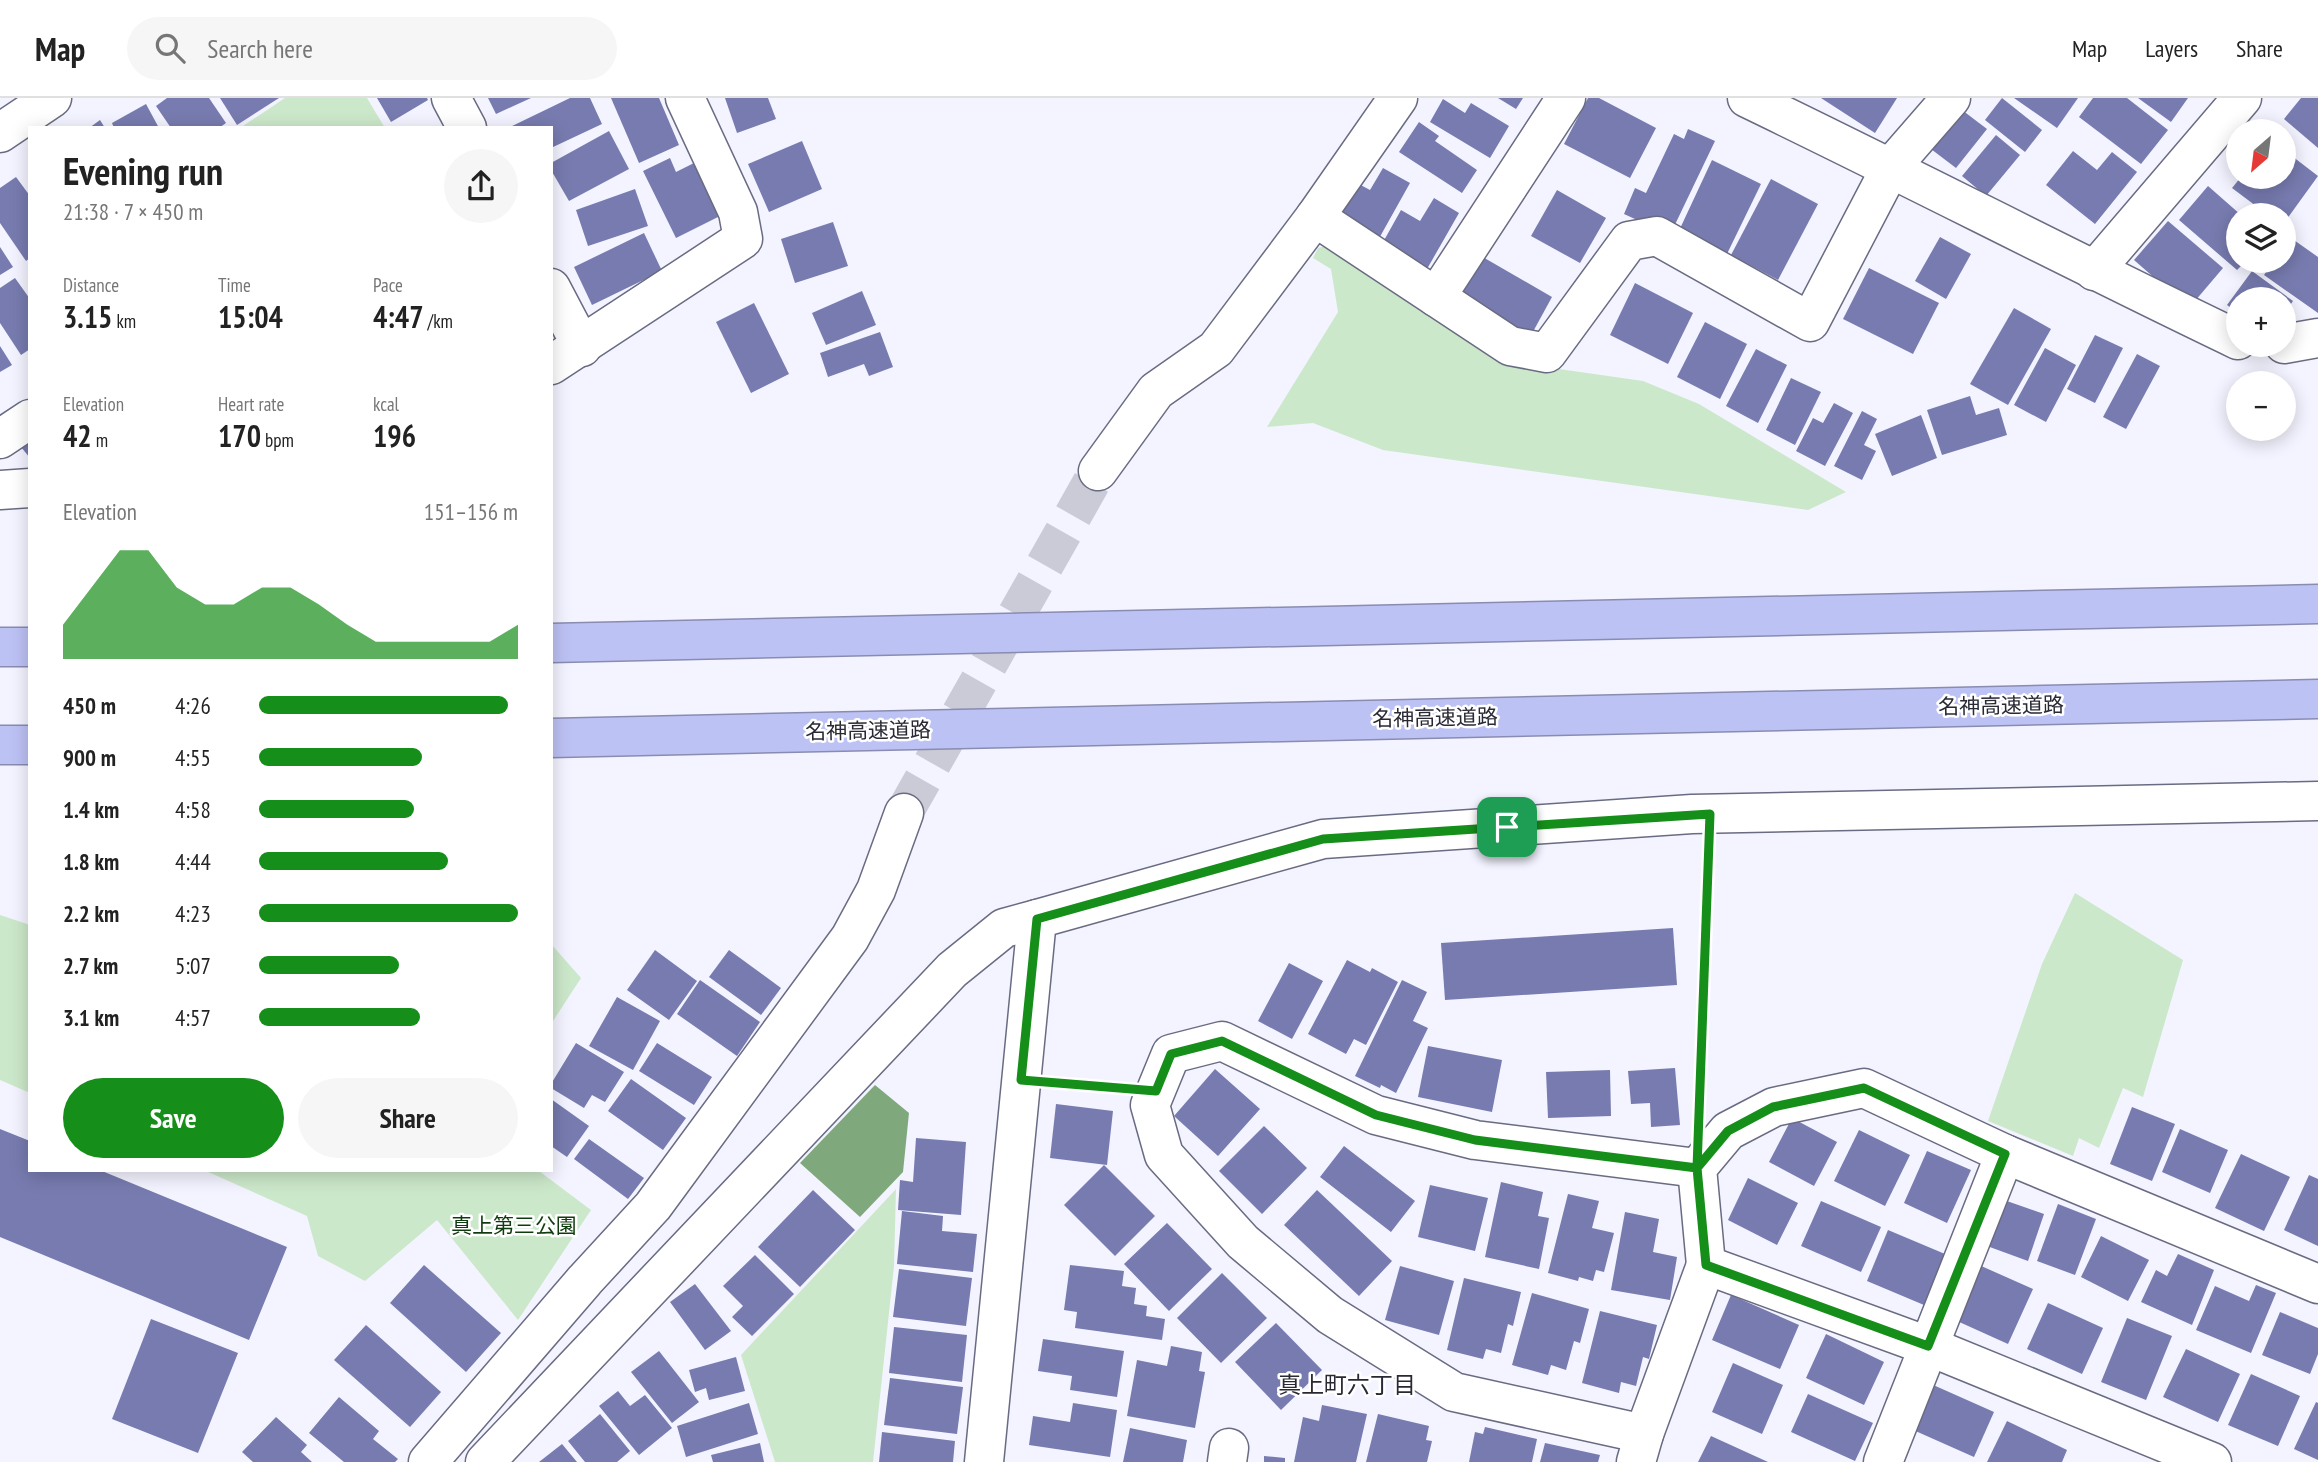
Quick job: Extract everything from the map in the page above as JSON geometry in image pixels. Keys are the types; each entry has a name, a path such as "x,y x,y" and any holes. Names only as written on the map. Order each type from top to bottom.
{"highway":[{"path":"553,643 2318,604"},
{"path":"0,647 28,648"},
{"name":"名神高速道路","path":"553,738 2318,699"},
{"path":"0,745 28,745"}],"street":[{"path":"0,133 52,98"},
{"path":"553,296 567,356 743,239 738,212 685,98"},
{"path":"1098,471 1156,391 1216,349 1315,217 1398,98"},
{"path":"1436,297 1566,98"},
{"path":"1747,98 2226,334"},
{"path":"1315,217 1510,346 1547,354 1629,241 1657,236 1811,322 1891,167 1951,98"},
{"path":"2094,271 2242,98"},
{"path":"2296,342 2318,338"},
{"path":"0,439 28,420"},
{"path":"0,490 28,488"},
{"path":"485,1462 952,970 1003,928 1323,839 1710,814 2318,801"},
{"path":"428,1462 576,1290 653,1206 850,938 876,890 904,813"},
{"path":"984,1462 1037,919"},
{"path":"1697,1168 1475,1140 1376,1115 1222,1041 1171,1054 1150,1105 1164,1155 1243,1242 1330,1315 1454,1392 1640,1448 1706,1265 1697,1168 1728,1131 1773,1107 1864,1088 2005,1154 2318,1284"},
{"path":"1883,1462 2005,1154"},
{"path":"1706,1265 1928,1346 2212,1462"}],"path":[{"path":"1697,1168 1710,814"},
{"path":"1021,1080 1156,1091"}],"green space":[{"path":"285,98 367,98 384,126 243,126"},
{"path":"1336,243 1503,361 1643,381 1699,404 1846,492 1808,510 1383,450 1313,423 1267,427 1338,312 1331,269 1313,258 1318,248"},
{"path":"2075,893 2183,960 2143,1097 2123,1088 2099,1148 2079,1138 2073,1156 1988,1121 2042,964"},
{"path":"0,915 28,924 28,1092 0,1080"},
{"path":"553,946 581,978 553,1021"},
{"name":"真上第三公園","path":"208,1172 540,1172 591,1210 518,1320 437,1220 365,1281 318,1256 307,1216"},
{"path":"896,1189 894,1266 873,1462 775,1462 741,1355"}],"shaded area":[{"path":"875,1085 909,1113 903,1172 860,1217 800,1163"}],"building":[{"path":"167,98 209,98 226,123 222,126 170,126 156,106"},
{"path":"220,98 279,98 237,125"},
{"path":"377,98 427,98 428,100 391,122"},
{"path":"488,98 531,98 496,114"},
{"path":"570,98 590,98 602,124 553,147 553,126 512,126"},
{"path":"611,98 659,98 679,145 639,163"},
{"path":"725,98 768,98 776,119 737,133"},
{"path":"1498,98 1523,98 1516,109"},
{"path":"1588,98 1599,98 1656,128 1630,178 1564,144"},
{"path":"1821,98 1897,98 1875,133"},
{"path":"2002,98 2042,130 2025,152 1985,120"},
{"path":"2014,98 2078,98 2057,128"},
{"path":"2093,98 2127,98 2168,130 2141,164 2079,117"},
{"path":"2138,98 2188,98 2171,122"},
{"path":"2301,98 2318,98 2318,148 2296,129 2296,119 2284,119"},
{"path":"1443,99 1465,113 1471,103 1509,126 1490,158 1430,122"},
{"path":"146,104 158,126 113,126 112,123"},
{"path":"1958,107 1987,129 1956,168 1927,146"},
{"path":"100,120 104,126 92,126"},
{"path":"1419,122 1439,136 1435,141 1477,170 1462,193 1399,152"},
{"path":"1688,129 1715,141 1670,235 1624,214 1635,188 1646,193 1674,134 1684,139"},
{"path":"609,131 629,169 569,201 553,173 553,162"},
{"path":"1996,135 2020,155 1986,196 1962,176"},
{"path":"802,141 822,189 769,212 748,164"},
{"path":"2073,151 2097,170 2112,152 2137,172 2095,224 2046,185"},
{"path":"670,158 676,172 694,163 720,216 676,238 643,171"},
{"path":"2296,159 2318,176 2296,206 2296,203 2252,203 2233,189 2296,189"},
{"path":"1712,160 1761,184 1725,258 1677,235"},
{"path":"1383,168 1410,183 1377,242 1335,219 1355,182 1370,190"},
{"path":"16,177 28,193 26,261 0,223 0,188"},
{"path":"1771,179 1818,204 1778,280 1731,255"},
{"path":"2208,186 2227,203 2226,261 2179,220"},
{"path":"635,189 648,226 588,246 576,210"},
{"path":"1557,190 1606,218 1580,263 1531,236"},
{"path":"1434,198 1459,213 1427,269 1382,244 1401,210 1420,221"},
{"path":"2168,221 2223,268 2189,308 2134,260"},
{"path":"833,222 848,266 795,283 781,239"},
{"path":"644,233 662,271 592,305 574,267"},
{"path":"1940,237 1971,254 1946,299 1915,281"},
{"path":"2296,242 2318,257 2318,313 2296,298 2296,287 2281,287 2264,275 2296,273"},
{"path":"0,247 13,267 0,275"},
{"path":"1481,256 1552,297 1529,339 1457,299"},
{"path":"1869,268 1939,303 1913,354 1843,319"},
{"path":"2251,273 2255,273 2274,287 2240,287"},
{"path":"15,278 28,296 28,350 21,355 0,323 0,288"},
{"path":"1635,283 1693,313 1668,364 1610,335"},
{"path":"862,291 876,325 826,345 812,313"},
{"path":"754,303 789,374 751,393 716,322"},
{"path":"2014,308 2051,329 2008,405 1970,384"},
{"path":"1705,322 1747,344 1720,399 1677,377"},
{"path":"880,332 893,367 869,376 864,364 828,377 820,353"},
{"path":"2095,335 2123,348 2095,403 2067,389"},
{"path":"0,346 12,365 0,372"},
{"path":"2045,348 2076,365 2046,422 2014,405"},
{"path":"1756,349 1787,365 1758,423 1726,406"},
{"path":"2137,354 2160,366 2126,429 2103,417"},
{"path":"1791,378 1821,392 1795,445 1766,430"},
{"path":"1970,396 1976,415 1999,408 2007,435 1942,455 1927,410"},
{"path":"1834,403 1853,413 1825,466 1796,451 1813,418 1823,423"},
{"path":"1862,411 1877,419 1864,445 1876,451 1862,480 1834,466"},
{"path":"1921,415 1937,458 1892,476 1875,434"},
{"path":"28,442 28,456 21,447"},
{"path":"1673,928 1677,985 1445,1000 1441,943"},
{"path":"655,950 697,981 669,1020 627,990"},
{"path":"729,950 781,988 761,1015 709,977"},
{"path":"1347,960 1370,972 1372,968 1398,982 1366,1045 1354,1039 1346,1054 1308,1034"},
{"path":"1289,963 1323,981 1292,1039 1258,1021"},
{"path":"700,980 760,1022 737,1056 677,1014"},
{"path":"1402,980 1427,992 1413,1021 1428,1028 1396,1093 1355,1076"},
{"path":"617,997 660,1021 633,1070 589,1046"},
{"path":"576,1043 624,1072 605,1102 592,1095 584,1108 553,1089 553,1081"},
{"path":"657,1043 712,1077 694,1105 639,1071"},
{"path":"1428,1046 1502,1060 1492,1112 1418,1097"},
{"path":"1675,1068 1680,1125 1651,1127 1650,1103 1631,1104 1628,1071"},
{"path":"1215,1069 1260,1109 1218,1156 1174,1116"},
{"path":"1610,1070 1611,1116 1548,1118 1546,1072"},
{"path":"631,1079 686,1118 663,1150 608,1111"},
{"path":"553,1100 589,1126 567,1157 553,1147"},
{"path":"1056,1104 1113,1111 1107,1165 1050,1158"},
{"path":"2132,1107 2175,1124 2152,1181 2110,1164"},
{"path":"1792,1118 1837,1142 1814,1186 1769,1162"},
{"path":"1264,1126 1307,1168 1262,1214 1219,1171"},
{"path":"0,1129 28,1140 28,1172 104,1172 287,1247 249,1340 0,1237"},
{"path":"2180,1129 2228,1150 2210,1193 2162,1172"},
{"path":"1859,1130 1910,1155 1885,1206 1834,1181"},
{"path":"916,1138 966,1142 961,1215 898,1210 900,1180 913,1182"},
{"path":"589,1139 644,1178 628,1199 574,1159"},
{"path":"1344,1146 1415,1201 1391,1232 1320,1177"},
{"path":"1927,1151 1971,1170 1947,1223 1904,1203"},
{"path":"2241,1154 2290,1177 2264,1231 2215,1208"},
{"path":"1104,1165 1155,1216 1115,1256 1064,1205"},
{"path":"2309,1175 2318,1179 2318,1246 2284,1230"},
{"path":"1748,1178 1798,1203 1777,1245 1728,1220"},
{"path":"1501,1182 1543,1192 1538,1216 1549,1218 1539,1269 1485,1257"},
{"path":"1430,1185 1488,1198 1475,1251 1418,1237"},
{"path":"813,1190 855,1230 800,1287 758,1247"},
{"path":"1317,1190 1392,1261 1359,1296 1284,1225"},
{"path":"1568,1194 1599,1201 1592,1228 1614,1233 1604,1272 1596,1270 1593,1281 1579,1277 1578,1281 1548,1273"},
{"path":"2004,1200 2044,1214 2028,1261 1987,1246"},
{"path":"1821,1201 1881,1227 1861,1272 1801,1246"},
{"path":"2058,1204 2096,1219 2075,1275 2037,1261"},
{"path":"902,1211 943,1216 942,1231 977,1234 973,1272 897,1264"},
{"path":"1625,1212 1659,1219 1653,1252 1677,1257 1670,1300 1611,1290"},
{"path":"1167,1223 1212,1269 1169,1311 1124,1264"},
{"path":"1888,1230 1945,1254 1924,1305 1867,1281"},
{"path":"2101,1236 2149,1260 2128,1301 2081,1277"},
{"path":"2178,1254 2214,1270 2192,1325 2141,1302 2156,1270 2167,1276"},
{"path":"755,1255 794,1294 752,1336 732,1317 743,1306 723,1286"},
{"path":"1970,1261 2033,1289 2008,1344 1946,1316"},
{"path":"424,1265 501,1333 466,1372 390,1303"},
{"path":"1070,1265 1124,1271 1122,1286 1136,1288 1134,1304 1147,1306 1146,1316 1165,1319 1162,1340 1075,1328 1077,1312 1064,1310"},
{"path":"1400,1266 1454,1281 1439,1335 1385,1320"},
{"path":"899,1269 972,1278 966,1326 893,1317"},
{"path":"1222,1273 1267,1318 1221,1363 1177,1318"},
{"path":"1464,1278 1521,1292 1513,1326 1508,1324 1501,1353 1486,1349 1483,1359 1447,1350"},
{"path":"695,1284 731,1331 705,1350 670,1302"},
{"path":"2256,1285 2276,1293 2251,1353 2196,1330 2215,1286 2249,1301"},
{"path":"1532,1293 1589,1309 1580,1343 1574,1341 1566,1370 1551,1365 1548,1375 1512,1365"},
{"path":"1731,1295 1799,1325 1780,1369 1712,1340"},
{"path":"2048,1303 2103,1328 2082,1374 2027,1349"},
{"path":"1600,1311 1657,1325 1649,1359 1643,1357 1636,1386 1621,1382 1619,1393 1582,1383"},
{"path":"2280,1312 2318,1328 2318,1354 2310,1374 2262,1355"},
{"path":"2127,1318 2172,1336 2146,1400 2101,1382"},
{"path":"151,1319 238,1353 198,1453 112,1419"},
{"path":"1276,1323 1322,1370 1281,1410 1235,1362"},
{"path":"366,1325 441,1392 410,1427 334,1360"},
{"path":"894,1327 967,1335 962,1382 889,1373"},
{"path":"1826,1334 1884,1362 1864,1405 1806,1378"},
{"path":"1043,1339 1124,1351 1117,1397 1070,1390 1072,1376 1038,1371"},
{"path":"1171,1346 1202,1352 1199,1371 1205,1372 1195,1428 1127,1416 1137,1360 1167,1366"},
{"path":"2186,1349 2240,1374 2218,1422 2163,1397"},
{"path":"659,1351 699,1402 672,1423 631,1372"},
{"path":"736,1357 745,1391 709,1400 706,1388 695,1392 689,1370"},
{"path":"1733,1363 1783,1385 1762,1434 1712,1412"},
{"path":"2251,1374 2300,1396 2278,1446 2228,1425"},
{"path":"890,1378 963,1387 957,1434 884,1425"},
{"path":"1931,1384 1994,1412 1974,1457 1911,1429"},
{"path":"618,1391 630,1406 645,1395 672,1428 639,1455 599,1406"},
{"path":"1808,1394 1873,1423 1855,1461 1791,1432"},
{"path":"339,1397 379,1431 373,1439 398,1459 395,1462 344,1462 309,1433"},
{"path":"2316,1402 2318,1403 2318,1460 2294,1449"},
{"path":"749,1403 758,1434 686,1457 677,1426"},
{"path":"1073,1403 1117,1410 1110,1457 1029,1445 1033,1416 1070,1422"},
{"path":"1322,1405 1367,1414 1356,1462 1294,1462 1303,1417 1319,1421"},
{"path":"600,1414 630,1451 617,1462 585,1462 568,1441"},
{"path":"1378,1414 1429,1426 1426,1440 1432,1441 1427,1462 1366,1462"},
{"path":"276,1417 307,1445 301,1452 312,1462 253,1462 242,1452"},
{"path":"2007,1421 2067,1450 2062,1462 1987,1462"},
{"path":"1485,1427 1537,1439 1532,1462 1469,1462 1475,1432 1483,1434"},
{"path":"1130,1428 1187,1440 1183,1462 1123,1462"},
{"path":"882,1432 955,1441 953,1462 879,1462"},
{"path":"1711,1436 1768,1462 1698,1462"},
{"path":"760,1443 764,1462 713,1462 711,1455"},
{"path":"1545,1443 1600,1455 1598,1462 1540,1462"},
{"path":"562,1444 577,1462 539,1462"},
{"path":"1264,1456 1285,1458 1285,1462 1264,1462"}],"tunnel":[{"path":"904,813 1098,471"}],"district":[{"name":"真上町六丁目","path":"1347,1385"}],"route":[{"path":"1507,827 1323,839 1037,919 1021,1080 1156,1091 1171,1054 1222,1041 1376,1115 1475,1140 1697,1168 1706,1265 1928,1346 2005,1154 1864,1088 1773,1107 1728,1131 1697,1168 1710,814 1507,827"}]}
